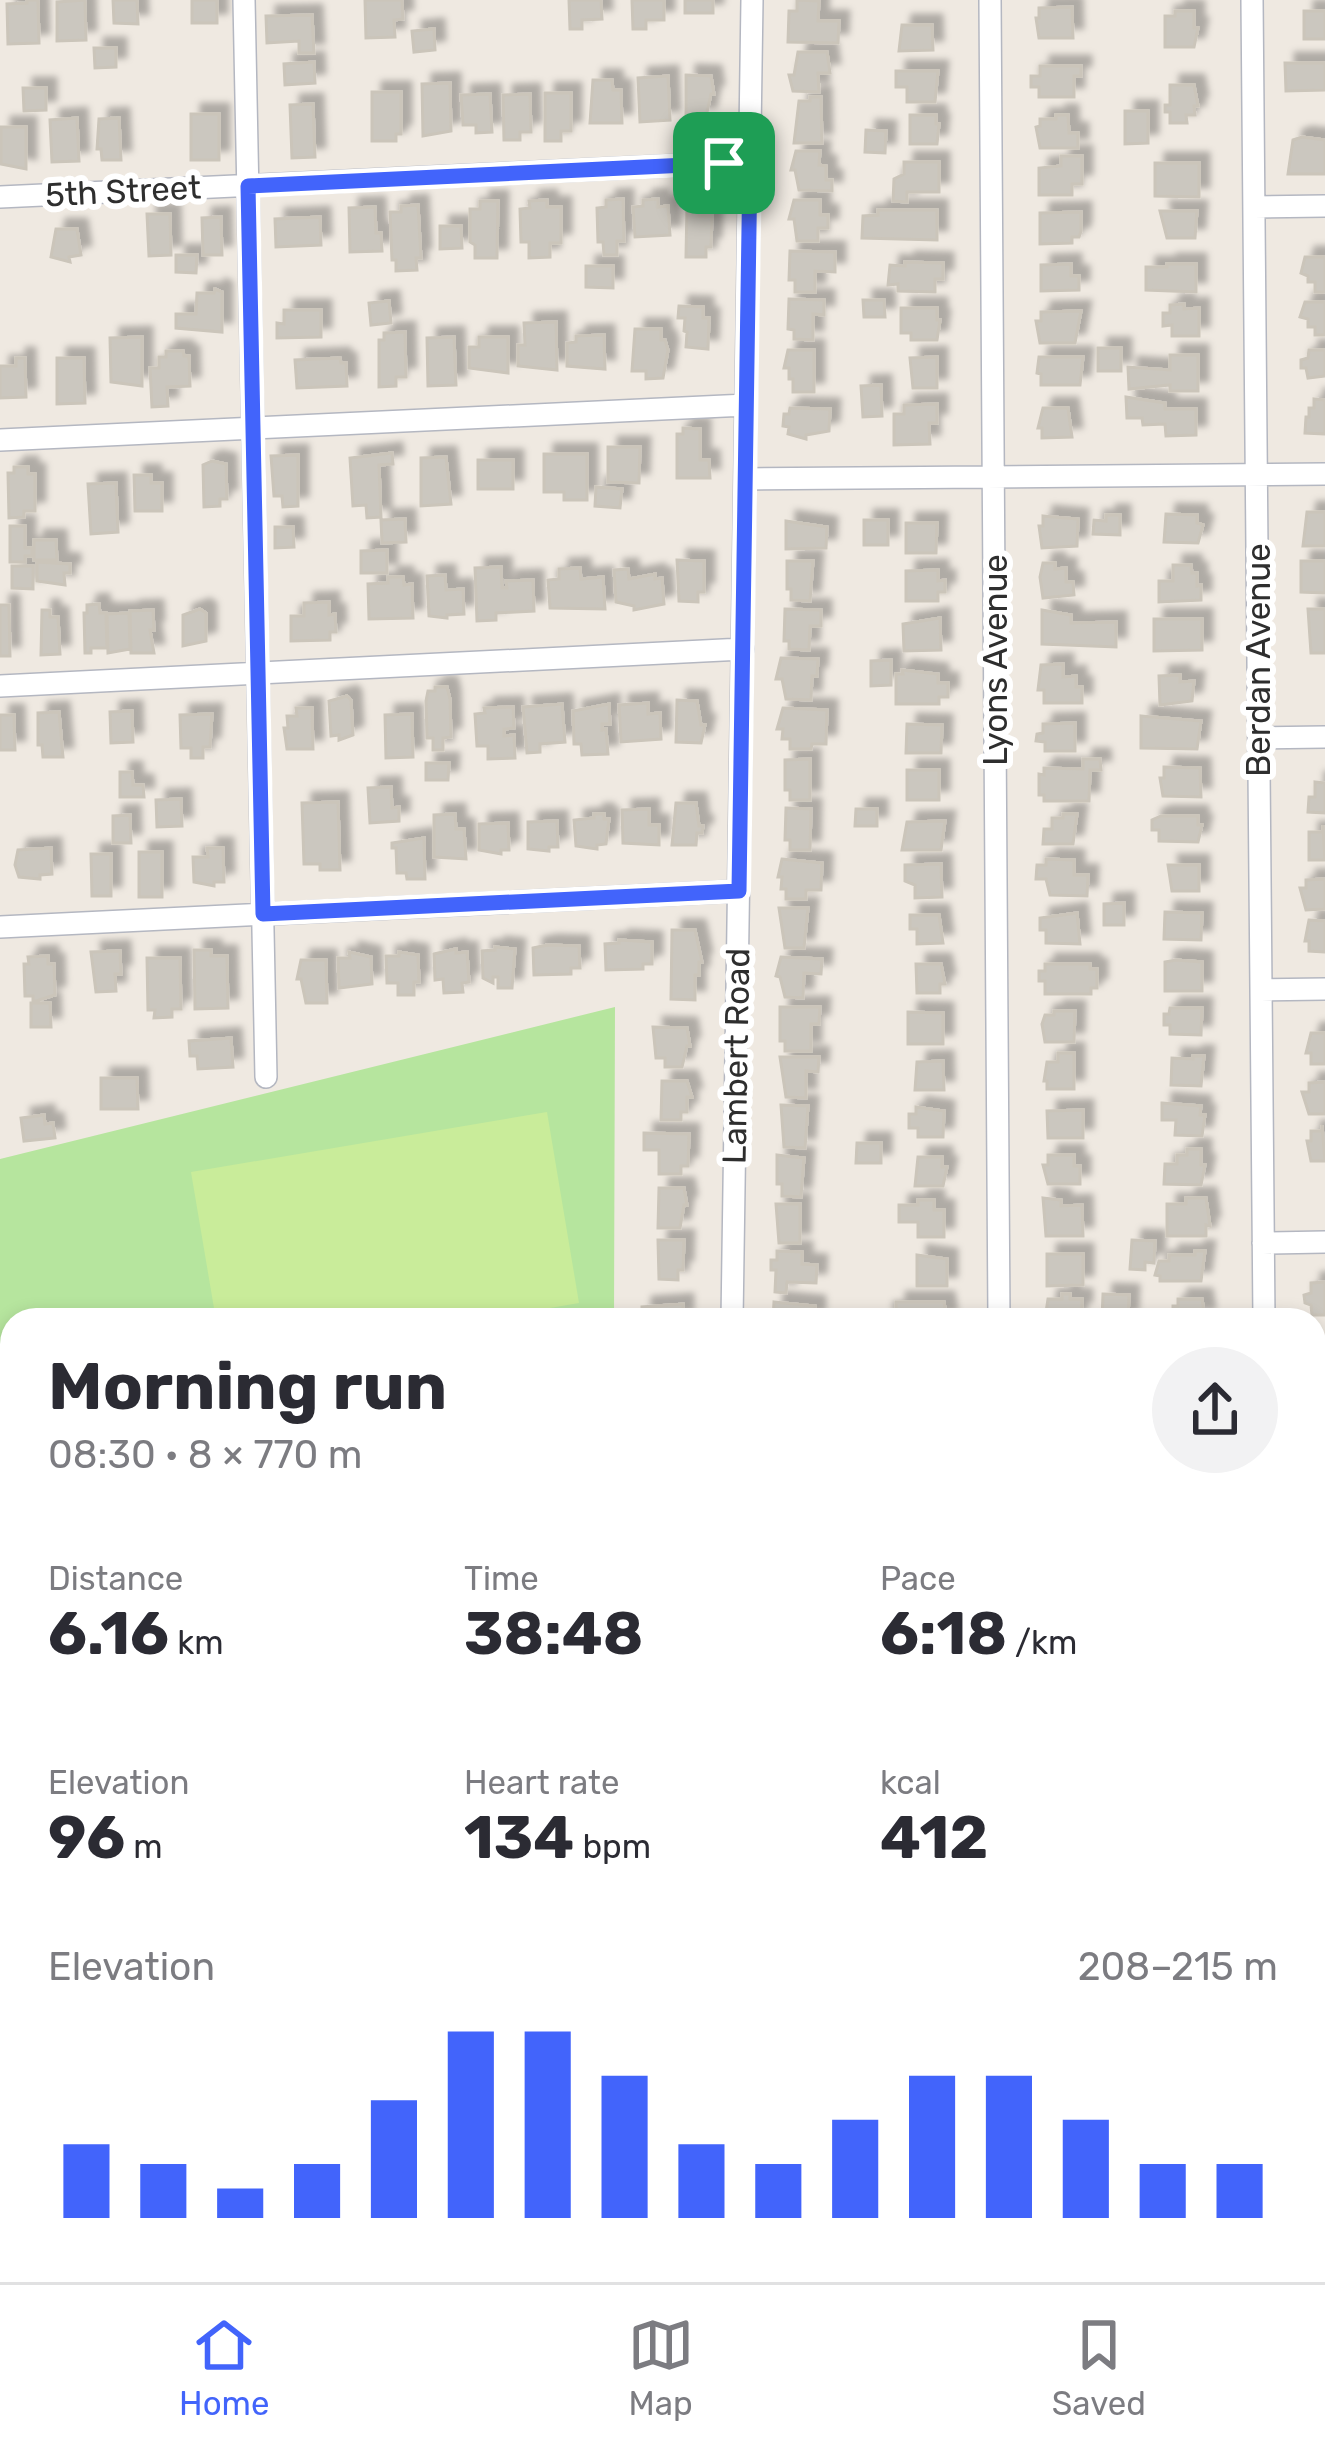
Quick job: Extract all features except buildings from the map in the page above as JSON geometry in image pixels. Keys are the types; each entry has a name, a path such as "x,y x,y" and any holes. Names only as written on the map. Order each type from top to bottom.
{"street":[{"path":"244,0 266,1077"},
{"name":"Lambert Road","path":"732,1308 752,0"},
{"name":"Lyons Avenue","path":"990,0 999,1308"},
{"name":"Berdan Avenue","path":"1252,0 1264,1308"},
{"name":"5th Street","path":"0,197 750,162"},
{"path":"1254,207 1325,206"},
{"path":"0,440 746,405"},
{"path":"745,478 1325,474"},
{"path":"0,686 743,649"},
{"path":"1258,738 1325,737"},
{"path":"0,927 739,891"},
{"path":"1261,990 1325,989"},
{"path":"1263,1243 1325,1243"}],"green space":[{"path":"615,1007 614,1308 0,1308 0,1159"},
{"path":"547,1112 579,1303 550,1308 214,1308 191,1172"}],"route":[{"path":"750,162 739,891 263,914 248,186 724,163 750,162"}]}
